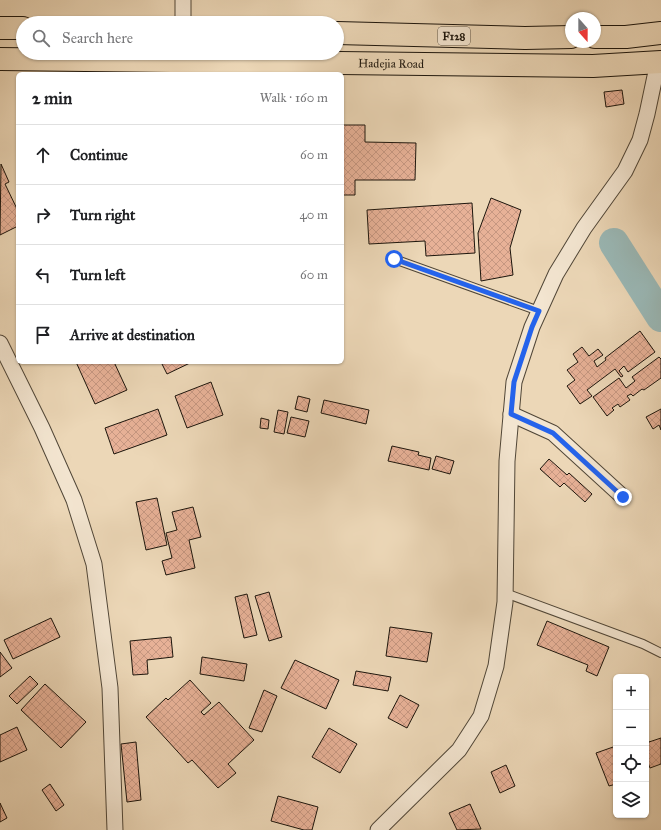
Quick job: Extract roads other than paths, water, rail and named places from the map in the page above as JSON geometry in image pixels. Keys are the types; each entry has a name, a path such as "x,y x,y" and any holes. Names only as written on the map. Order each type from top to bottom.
{"main road":[{"path":"0,28 16,28"},
{"name":"F128","path":"344,33 524,38 565,37"},
{"path":"601,37 626,37 661,33"},
{"name":"Hadejia Road","path":"0,59 16,59"},
{"name":"Hadejia Road","path":"85,60 593,66 660,62"}],"street":[{"path":"183,0 183,16"},
{"path":"378,830 459,750 481,716 496,666 505,593 507,461 514,382 532,327 556,274 584,228 624,171 637,146 660,62"},
{"path":"0,343 42,428 74,500 94,564 110,688 115,830"},
{"path":"511,414 553,433 623,497"}],"lane":[{"path":"394,259 539,311"},
{"path":"505,593 644,644 661,653"}],"waterway":[{"path":"614,243 661,317"}]}
